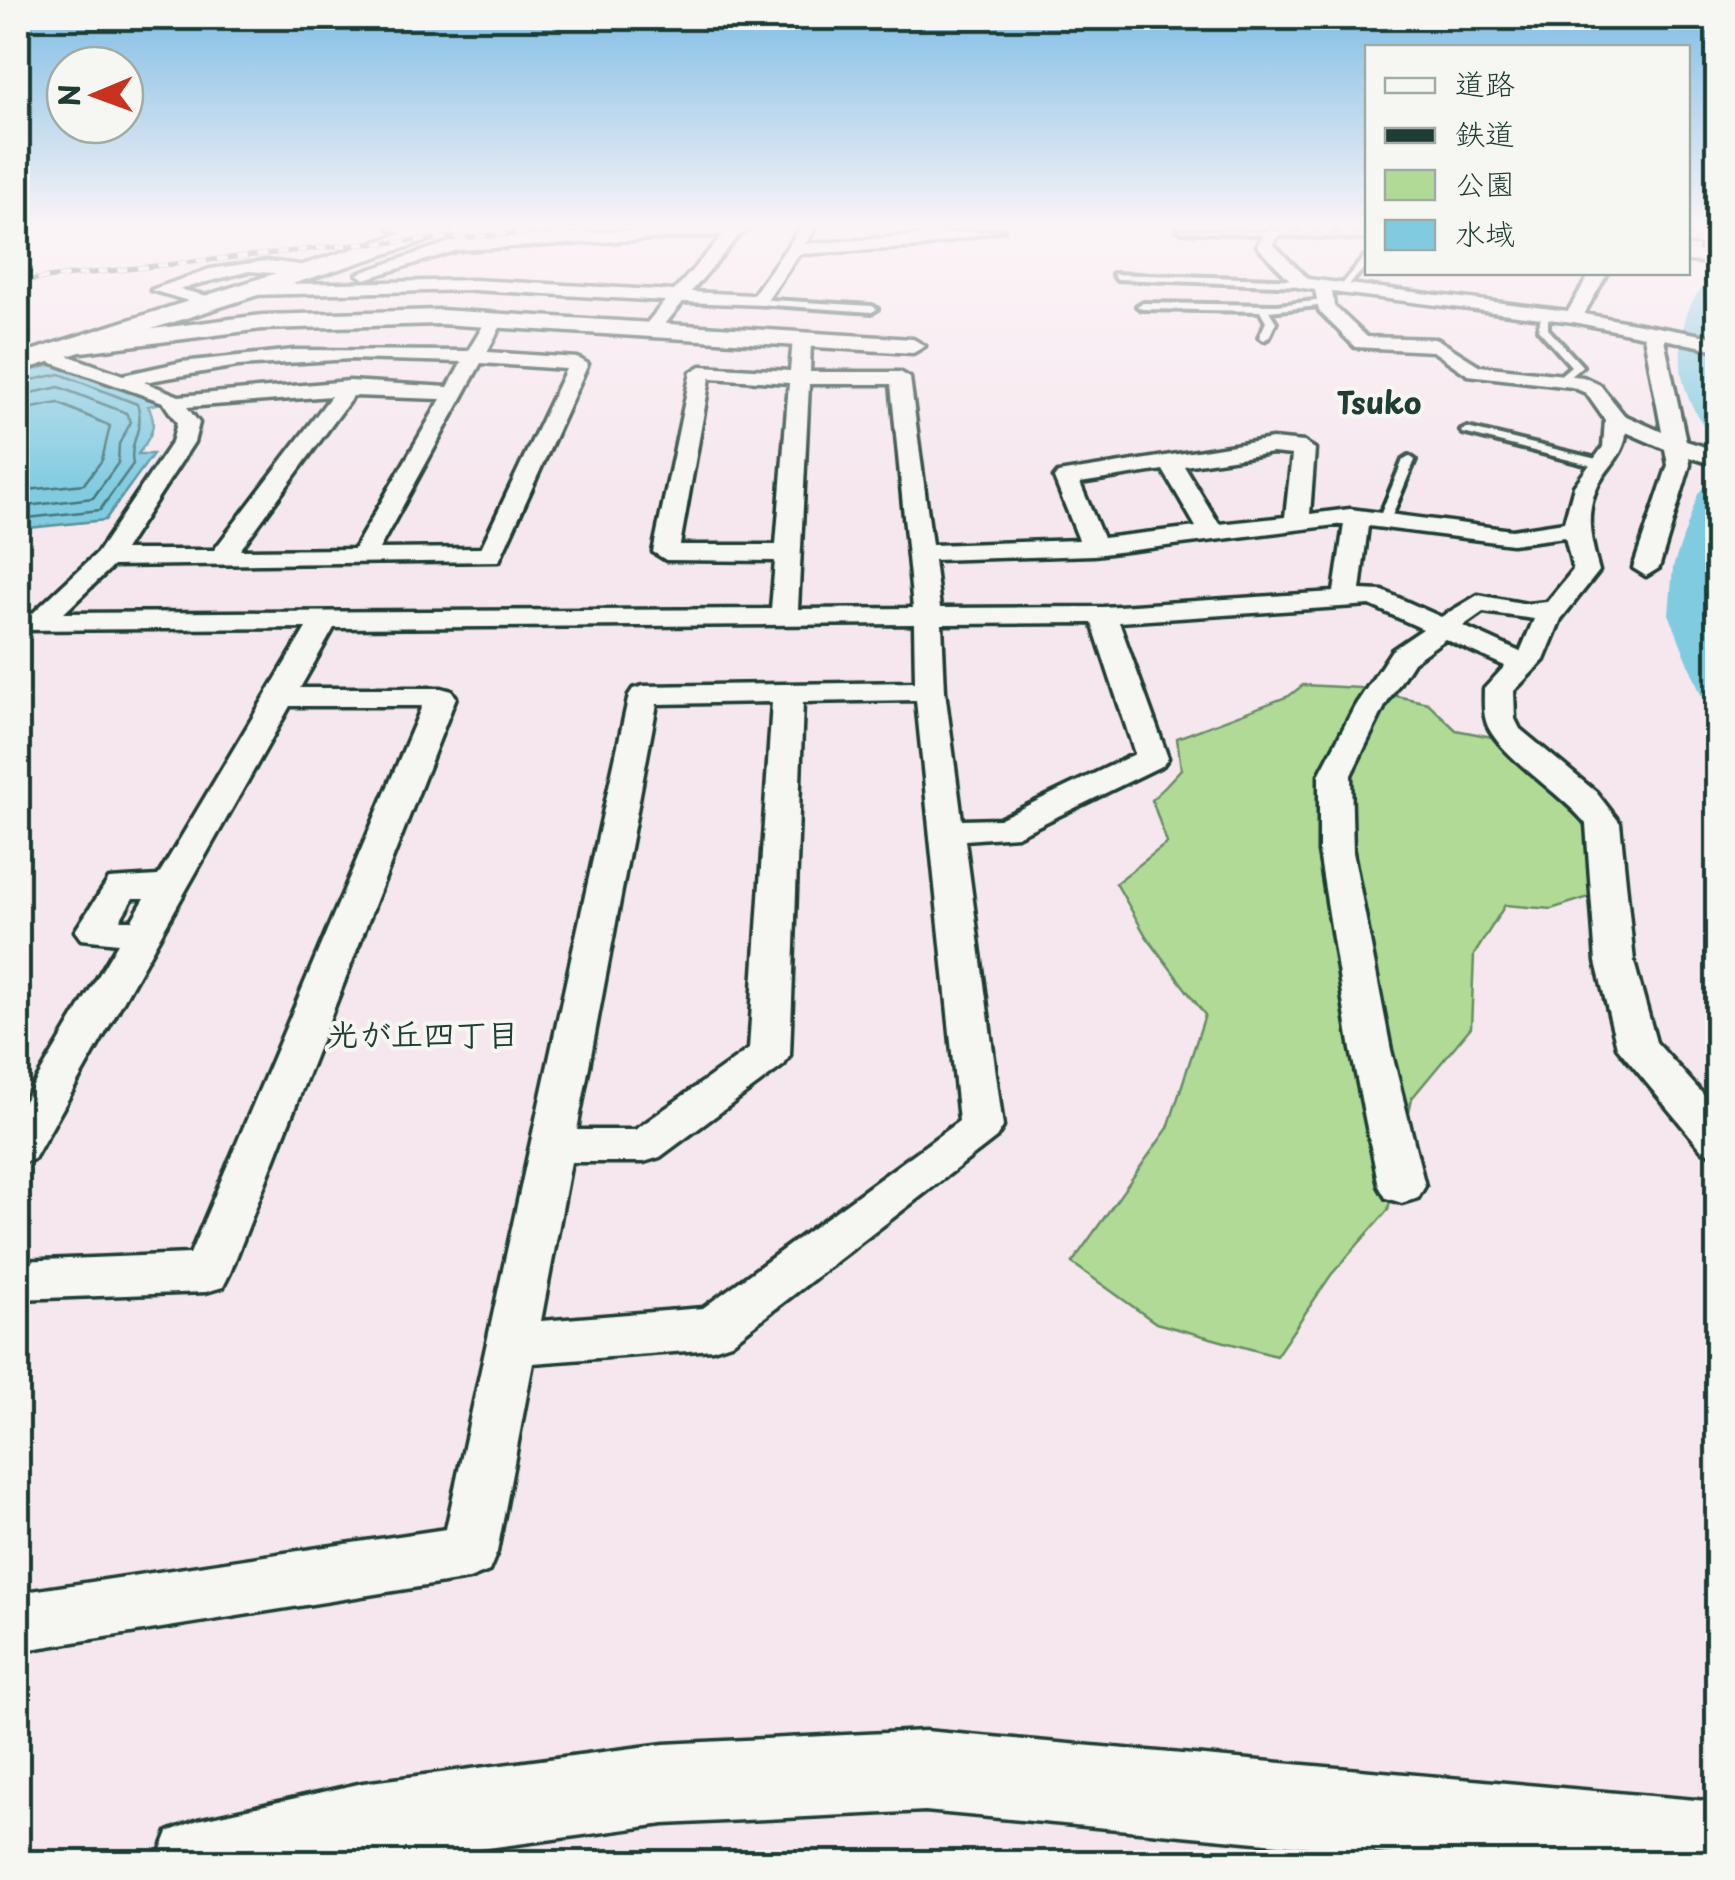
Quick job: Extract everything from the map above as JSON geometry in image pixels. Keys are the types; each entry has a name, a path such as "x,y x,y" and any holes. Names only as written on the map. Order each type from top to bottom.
{"main road":[{"path":"18,364 165,317"}],"street":[{"path":"650,330 662,317"},
{"path":"1336,317 1338,323 1362,344 1438,346 1475,372 1562,378 1593,389 1616,420 1718,459"},
{"path":"1569,317 1717,344"},
{"path":"82,345 314,318 495,320 913,346"},
{"path":"364,554 495,320"},
{"path":"1646,568 1684,448 1662,335"},
{"path":"784,616 802,339"},
{"path":"106,558 490,556 578,364 478,356 295,352 216,360 125,380"},
{"path":"28,622 106,558 183,442 188,423 175,403 125,380 48,355"},
{"path":"511,1344 713,1328 980,1127 930,691 928,617 900,378 800,378 701,372 666,552 787,552"},
{"path":"175,403 249,391 349,388 454,393"},
{"path":"222,557 349,388"},
{"path":"1616,420 1614,447 1586,486 1575,528 1586,571 1555,609 1534,654 1499,689 1500,719 1507,734 1584,799 1603,823 1615,962 1637,1048 1718,1140"},
{"path":"1094,547 1066,478 1272,446 1304,449 1297,520"},
{"path":"1170,462 1211,532"},
{"path":"921,553 1094,547 1297,520 1357,517 1512,537 1575,528"},
{"path":"1346,599 1357,517"},
{"path":"28,622 1103,615 1374,598 1524,664"},
{"path":"1402,1186 1371,1050 1336,852 1335,776 1370,706 1402,656 1478,603 1527,612 1555,609"},
{"path":"948,830 1005,828 1152,758 1103,615"},
{"path":"18,1148 323,623"},
{"path":"18,1622 468,1552 644,694 930,691"},
{"path":"551,1146 644,1146 769,1056 788,693"},
{"path":"18,1280 206,1273 441,697 280,697"},
{"path":"143,932 94,931 122,887 170,886"},
{"path":"198,1862 363,1824 664,1784 925,1771 1632,1849 1718,1844"}],"lane":[{"path":"1264,338 1271,322 1268,317"},
{"path":"1545,317 1544,329 1577,366 1562,378"},
{"path":"1467,431 1602,464"},
{"path":"1384,518 1409,460"}],"green space":[{"path":"1303,685 1360,688 1428,703 1456,730 1502,739 1592,829 1589,897 1551,909 1505,905 1474,955 1471,1027 1412,1098 1388,1210 1331,1275 1276,1356 1156,1323 1072,1263 1168,1128 1205,1015 1146,936 1116,883 1167,843 1152,800 1181,769 1177,738 1289,696"}],"water":[{"path":"60,363 162,403 148,406 152,431 138,454 153,454 105,520 18,529 18,374"}],"waterway":[{"path":"1698,317 1700,383 1718,420"},
{"path":"1718,494 1695,567 1692,614 1718,685"}],"district":[{"name":"Tsuko","path":"1379,401"},
{"name":"光が丘四丁目","path":"423,1033"}]}
